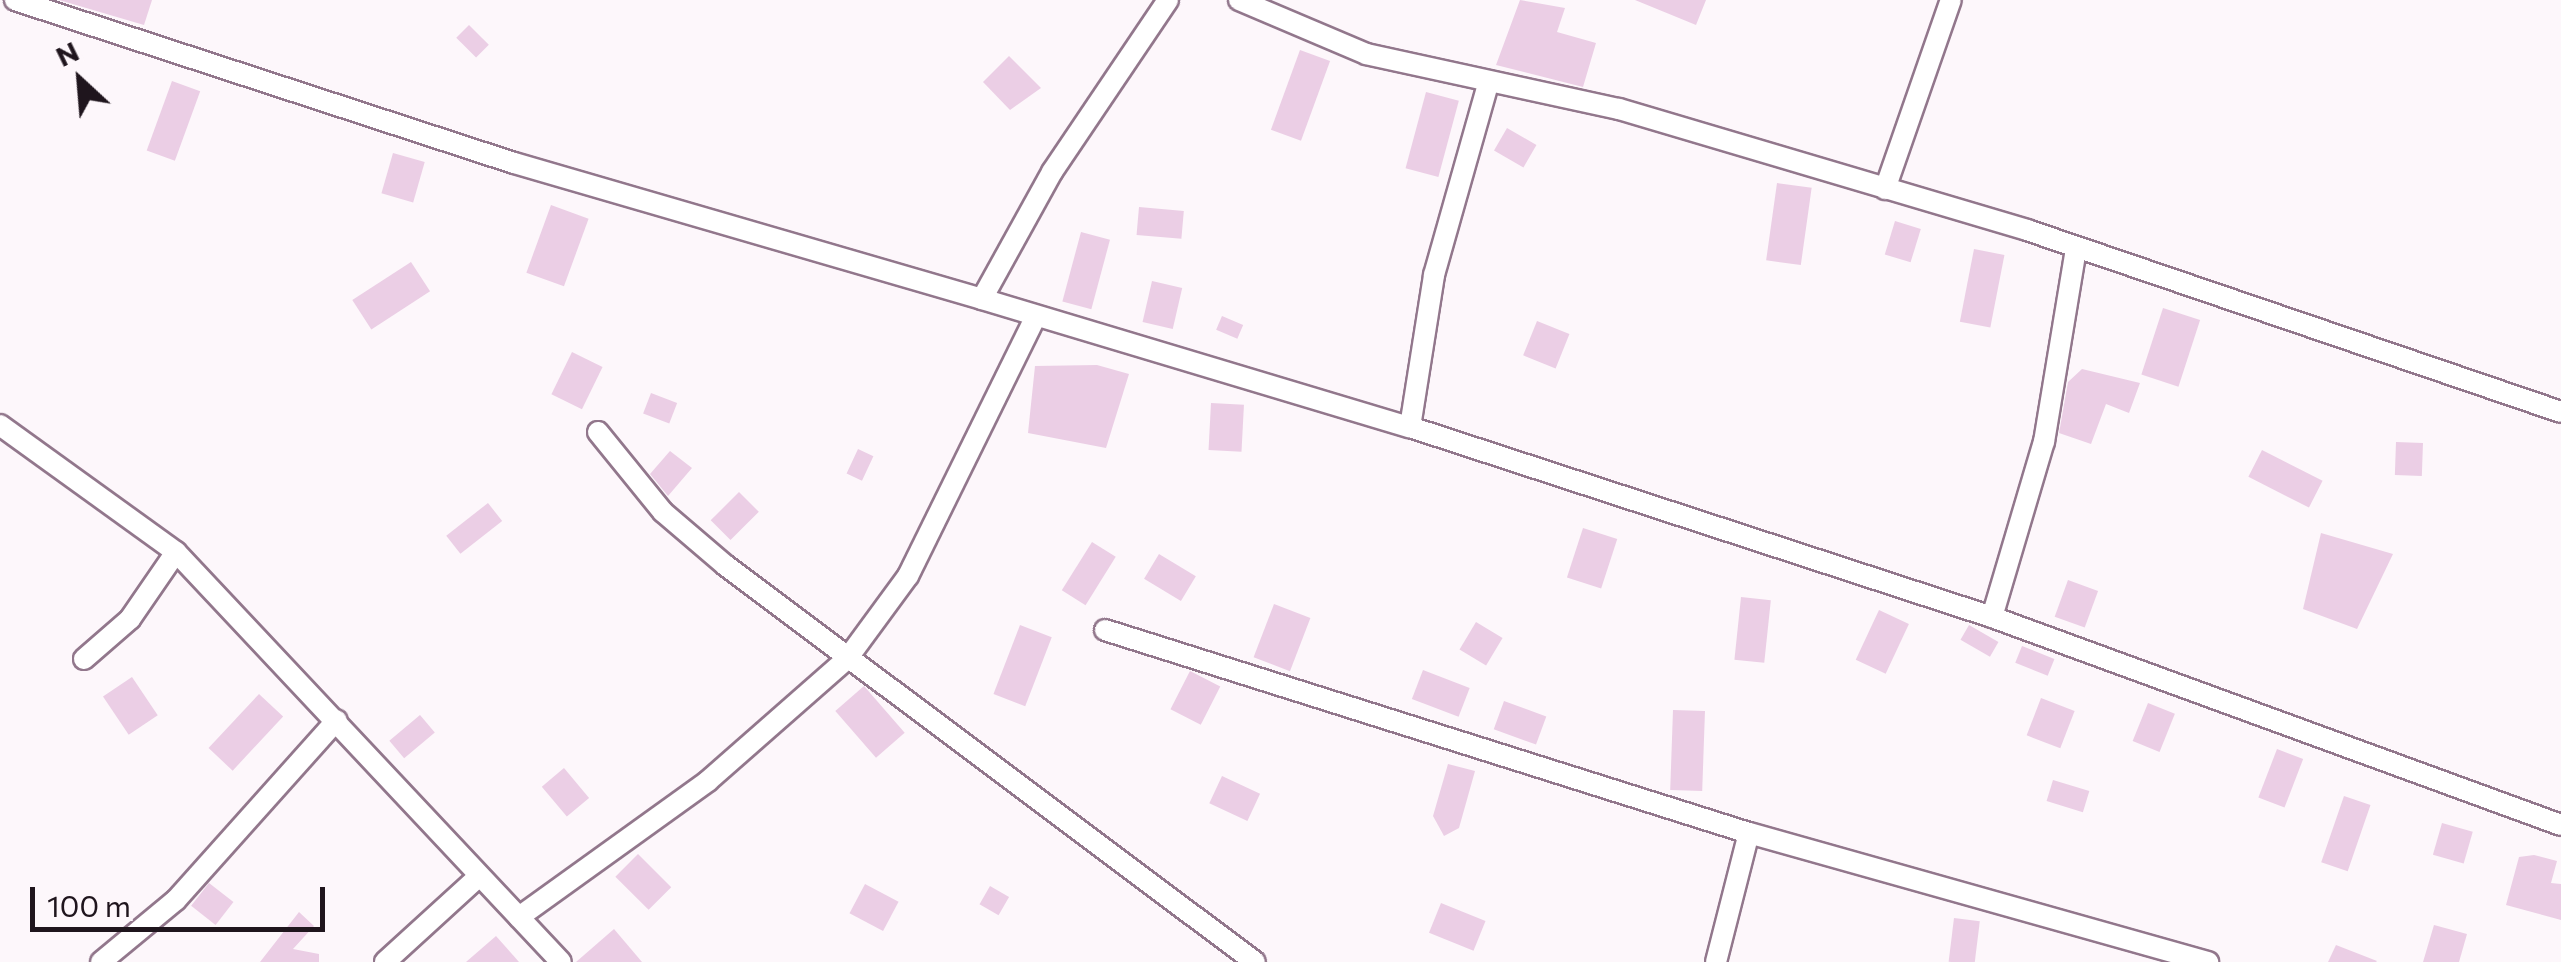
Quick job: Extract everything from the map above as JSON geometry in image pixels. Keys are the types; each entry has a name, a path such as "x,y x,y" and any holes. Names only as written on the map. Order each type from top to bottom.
{"street":[{"path":"16,0 514,163 982,300 1034,320 1410,426 1992,617 2561,825"},
{"path":"982,300 1052,172 1168,0"},
{"path":"1240,0 1366,54 1488,84 1619,109 2076,249 2561,412"},
{"path":"1886,190 1951,0"},
{"path":"1410,426 1434,275 1488,84"},
{"path":"1992,617 2044,442 2076,249"},
{"path":"520,917 708,780 847,659 908,576 1034,320"},
{"path":"0,425 176,552 561,962"},
{"path":"598,432 662,512 847,659 1254,962"},
{"path":"84,659 130,619 176,552"},
{"path":"1105,630 1749,834 2208,962"},
{"path":"102,962 176,900 337,720"},
{"path":"1716,962 1749,834"},
{"path":"385,962 478,877"}],"building":[{"path":"59,0 152,0 144,25"},
{"path":"1520,0 1565,8 1557,32 1596,43 1583,87 1496,65"},
{"path":"1635,0 1706,0 1696,25"},
{"path":"469,25 489,45 476,58 456,38"},
{"path":"1300,50 1330,61 1301,141 1271,130"},
{"path":"1009,56 1041,88 1010,110 983,82"},
{"path":"172,81 200,91 175,161 147,151"},
{"path":"1426,92 1459,101 1438,177 1406,168"},
{"path":"1507,128 1536,145 1523,168 1494,151"},
{"path":"393,153 425,162 413,202 381,193"},
{"path":"1777,183 1812,188 1801,265 1766,260"},
{"path":"551,205 589,219 564,286 526,273"},
{"path":"1139,207 1184,211 1181,239 1137,235"},
{"path":"1895,221 1921,229 1911,262 1885,254"},
{"path":"1081,232 1110,240 1091,309 1062,302"},
{"path":"1974,249 2004,255 1990,328 1960,322"},
{"path":"411,262 430,291 371,329 352,300"},
{"path":"1152,281 1182,288 1173,329 1143,322"},
{"path":"2163,308 2200,320 2178,387 2141,375"},
{"path":"1222,316 1243,325 1237,339 1216,330"},
{"path":"1537,321 1569,334 1556,368 1523,355"},
{"path":"572,352 603,367 582,409 551,394"},
{"path":"1097,365 1129,374 1106,448 1028,433 1035,366"},
{"path":"2082,369 2140,383 2129,413 2106,404 2091,444 2059,433 2068,382"},
{"path":"651,393 677,403 669,424 643,414"},
{"path":"1211,403 1244,405 1241,452 1209,450"},
{"path":"2396,442 2423,443 2422,476 2395,475"},
{"path":"858,449 873,456 862,481 847,473"},
{"path":"2262,450 2323,481 2309,508 2248,477"},
{"path":"670,451 692,468 668,496 650,474"},
{"path":"739,492 759,512 731,540 711,520"},
{"path":"488,503 502,521 460,554 446,536"},
{"path":"1583,528 1617,539 1601,589 1567,577"},
{"path":"2321,533 2393,554 2357,629 2303,609"},
{"path":"1092,542 1116,557 1086,605 1062,590"},
{"path":"1159,554 1196,576 1181,601 1144,579"},
{"path":"2068,580 2098,591 2085,628 2055,617"},
{"path":"1741,597 1771,600 1764,663 1734,660"},
{"path":"1274,604 1310,618 1290,671 1254,657"},
{"path":"1879,610 1909,624 1886,674 1856,660"},
{"path":"1476,622 1503,638 1486,665 1460,649"},
{"path":"1020,625 1052,637 1025,706 993,694"},
{"path":"1969,625 1998,642 1990,657 1960,640"},
{"path":"2022,646 2054,659 2048,676 2015,663"},
{"path":"1423,670 1470,688 1459,717 1412,699"},
{"path":"1190,671 1220,686 1201,725 1170,709"},
{"path":"132,677 158,715 129,735 103,697"},
{"path":"864,686 905,733 876,758 835,711"},
{"path":"259,694 283,717 233,771 209,748"},
{"path":"2041,698 2075,711 2060,748 2027,735"},
{"path":"1504,701 1546,716 1536,745 1494,729"},
{"path":"2148,703 2175,714 2160,752 2133,741"},
{"path":"1673,710 1705,711 1702,791 1670,790"},
{"path":"420,715 435,733 404,758 389,741"},
{"path":"2277,749 2303,759 2285,808 2258,798"},
{"path":"1448,764 1475,771 1459,828 1444,836 1433,816"},
{"path":"564,768 589,798 567,817 542,787"},
{"path":"1222,776 1260,794 1247,821 1209,803"},
{"path":"2053,780 2089,791 2083,812 2047,801"},
{"path":"2344,796 2370,805 2348,871 2321,862"},
{"path":"2442,823 2473,832 2464,864 2433,855"},
{"path":"638,854 671,887 649,910 615,877"},
{"path":"2534,855 2557,861 2551,883 2561,884 2561,920 2506,905 2519,857"},
{"path":"209,883 233,902 216,925 191,906"},
{"path":"865,884 899,902 883,931 850,913"},
{"path":"990,886 1009,897 999,915 980,904"},
{"path":"1441,903 1486,921 1474,951 1429,933"},
{"path":"299,912 314,926 293,949 319,954 319,962 260,962"},
{"path":"1954,918 1980,921 1975,962 1949,962"},
{"path":"2434,925 2467,934 2459,962 2423,962"},
{"path":"614,929 642,962 576,962"},
{"path":"496,936 519,962 466,962"},
{"path":"2336,945 2377,961 2328,962"}]}
